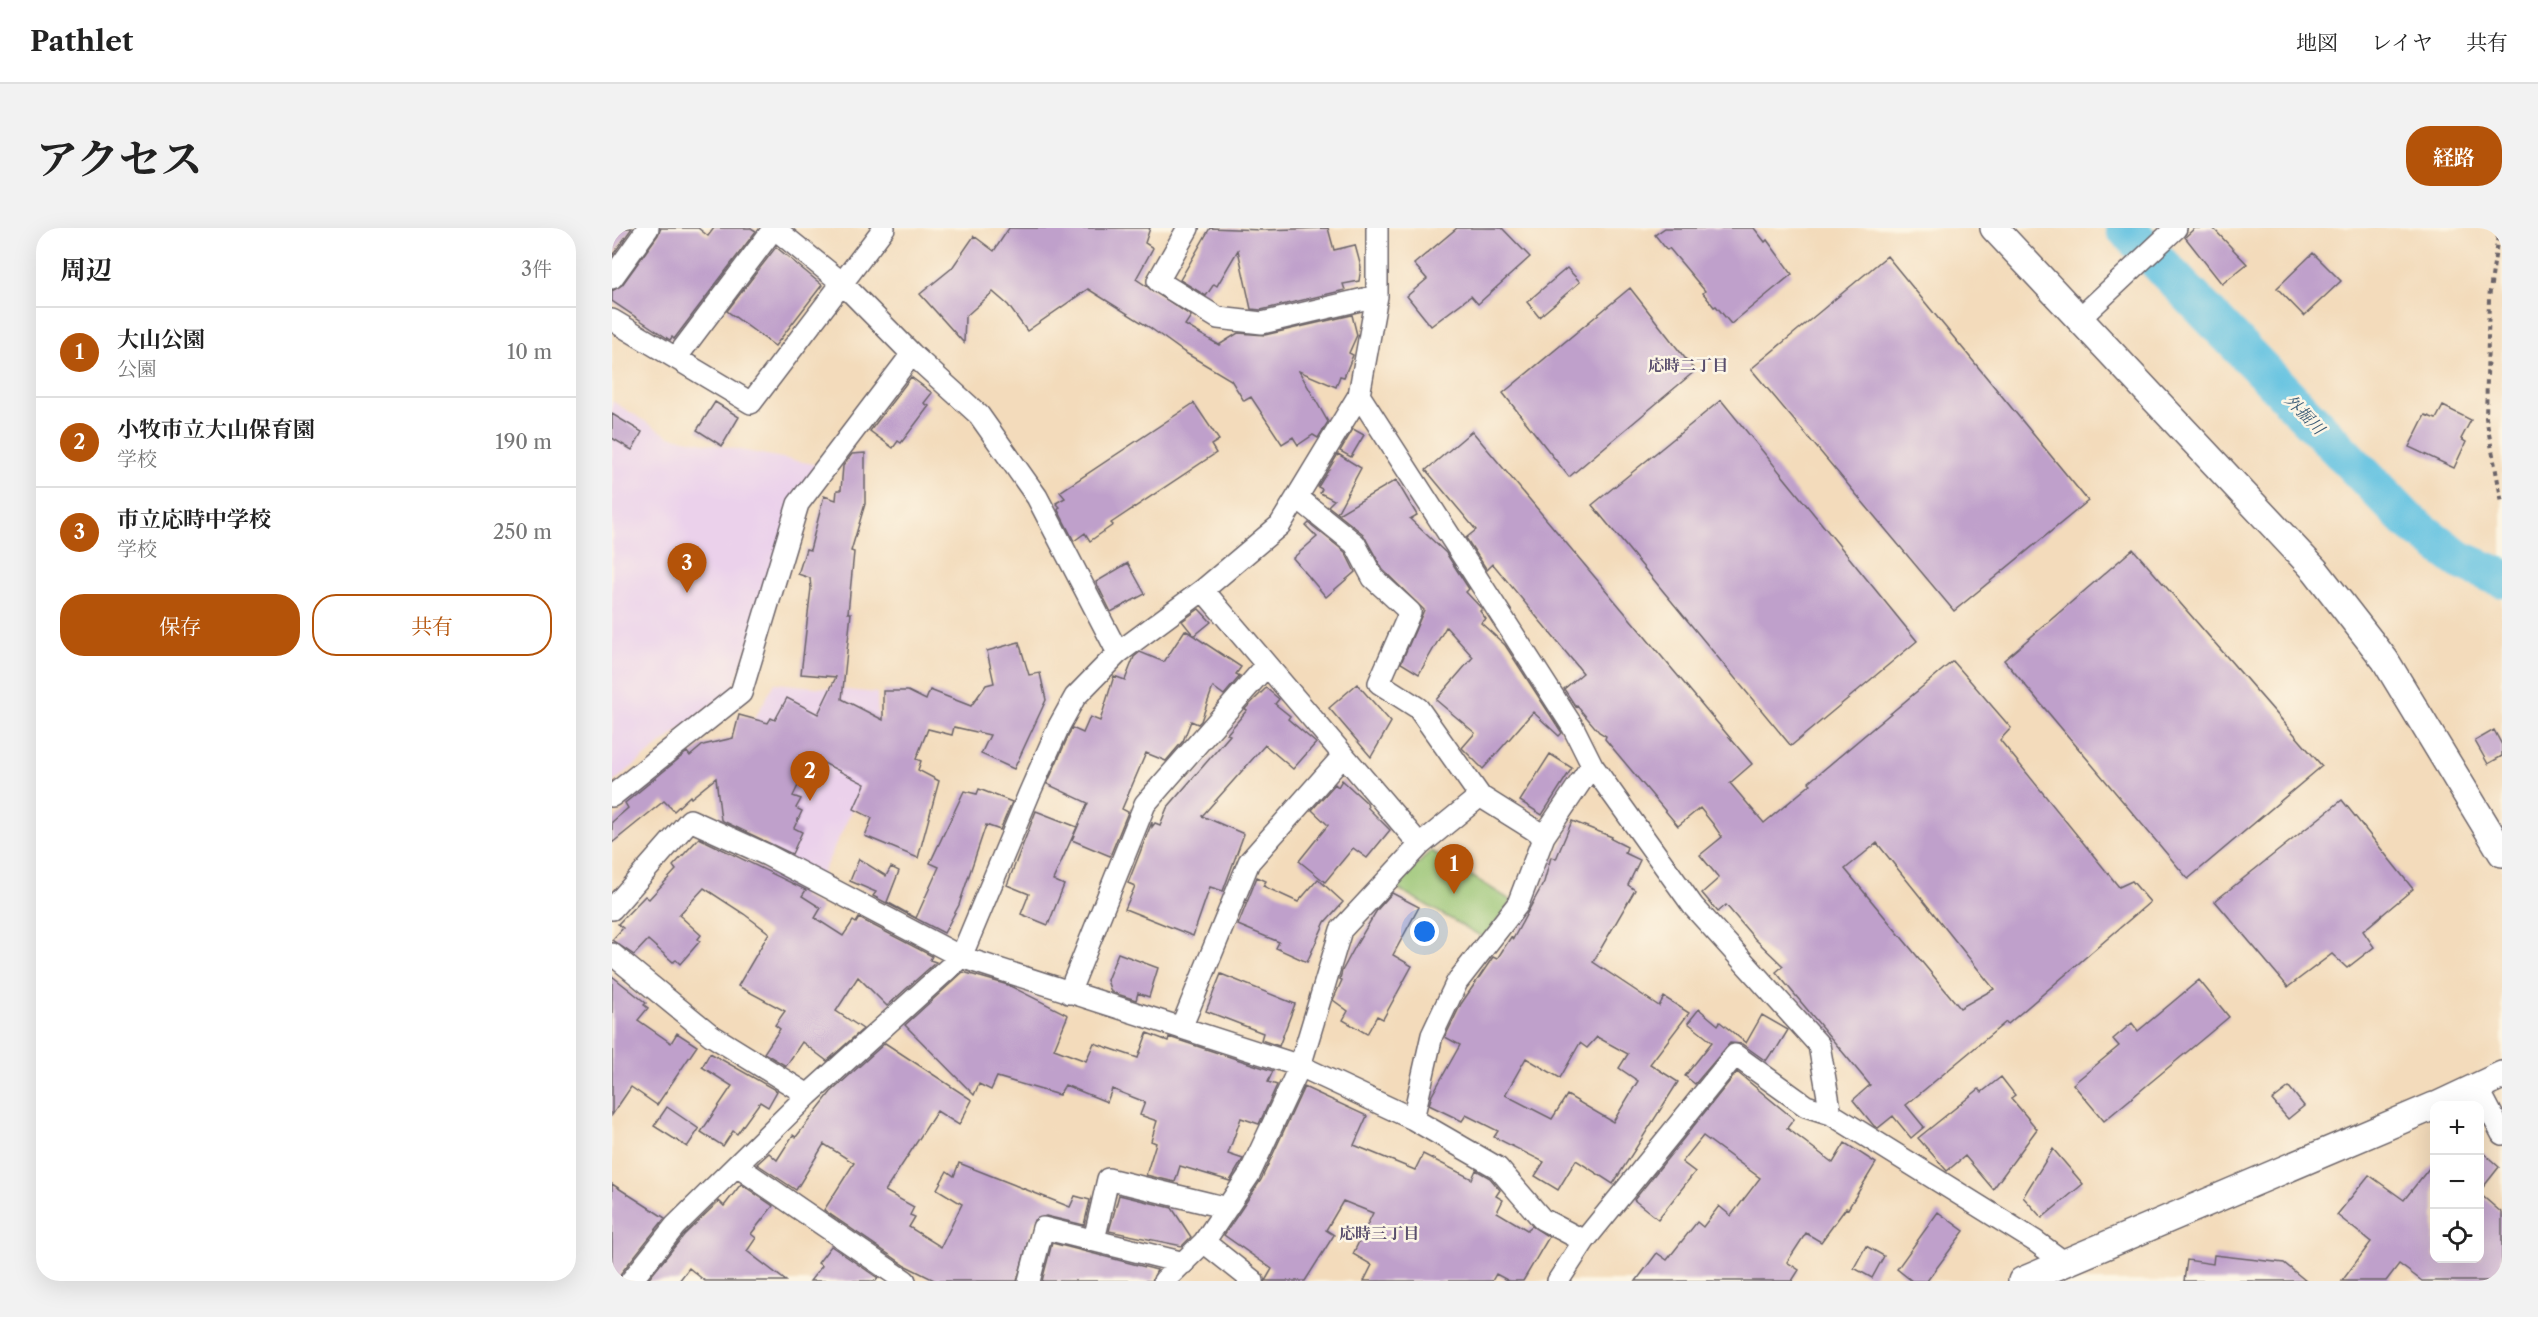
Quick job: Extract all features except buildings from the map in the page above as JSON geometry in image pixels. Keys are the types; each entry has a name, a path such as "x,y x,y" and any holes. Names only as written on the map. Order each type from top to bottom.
{"street":[{"path":"612,278 648,228"},
{"path":"676,358 774,228 841,282 912,354 980,414 1037,497 1118,653"},
{"path":"612,320 751,403 884,228"},
{"path":"1188,228 1158,281 1218,318 1262,322 1377,296"},
{"path":"631,1281 675,1226 808,1095 961,957 1059,726 1075,697 1118,653 1203,590 1280,525 1299,498 1359,394 1377,296 1377,228"},
{"path":"1994,228 2314,570 2385,660 2502,853"},
{"path":"2079,319 2176,228"},
{"path":"612,796 741,693 798,504 912,354"},
{"path":"1359,394 1573,727 1592,765 1693,906 1819,1045 1831,1114"},
{"path":"1299,498 1354,544 1373,578 1410,612 1379,683 1418,708 1480,796 1544,836"},
{"path":"1203,590 1420,845"},
{"path":"1069,993 1145,804 1266,666"},
{"path":"1181,1028 1249,862 1343,756"},
{"path":"1413,1119 1432,1035 1457,982 1518,904 1544,836 1592,765"},
{"path":"1164,1281 1204,1242 1248,1175 1300,1066 1341,930 1420,845 1480,796"},
{"path":"612,909 690,820 767,855 961,957 1300,1066 1413,1119 1498,1167 1542,1219 1584,1241"},
{"path":"612,954 711,1035 808,1095"},
{"path":"1558,1281 1584,1241 1735,1055 1806,1106 1831,1114 2035,1241 2065,1263"},
{"path":"2447,1101 2502,1075"},
{"path":"2478,1088 2502,1134"},
{"path":"2022,1281 2430,1108"},
{"path":"737,1166 905,1281"},
{"path":"1094,1240 1108,1179 1227,1208"},
{"path":"1029,1281 1043,1228 1184,1263"},
{"path":"1204,1242 1253,1281"}],"path":[{"path":"2499,228 2488,298 2486,418 2502,503"}],"shaded area":[{"path":"612,401 669,436 818,465 732,688 612,783"},
{"path":"775,683 877,693 879,753 821,876 768,849 753,721"}],"green space":[{"path":"1431,851 1512,901 1484,938 1395,887"}],"waterway":[{"name":"外掘川","path":"2125,228 2407,520 2460,560 2502,578"}],"place":[{"name":"市立応時中学校","path":"687,593"},
{"name":"小牧市立大山保育園","path":"810,801"},
{"name":"大山公園","path":"1454,894"}],"district":[{"name":"応時二丁目","path":"1688,365"},
{"name":"応時三丁目","path":"1379,1233"}]}
